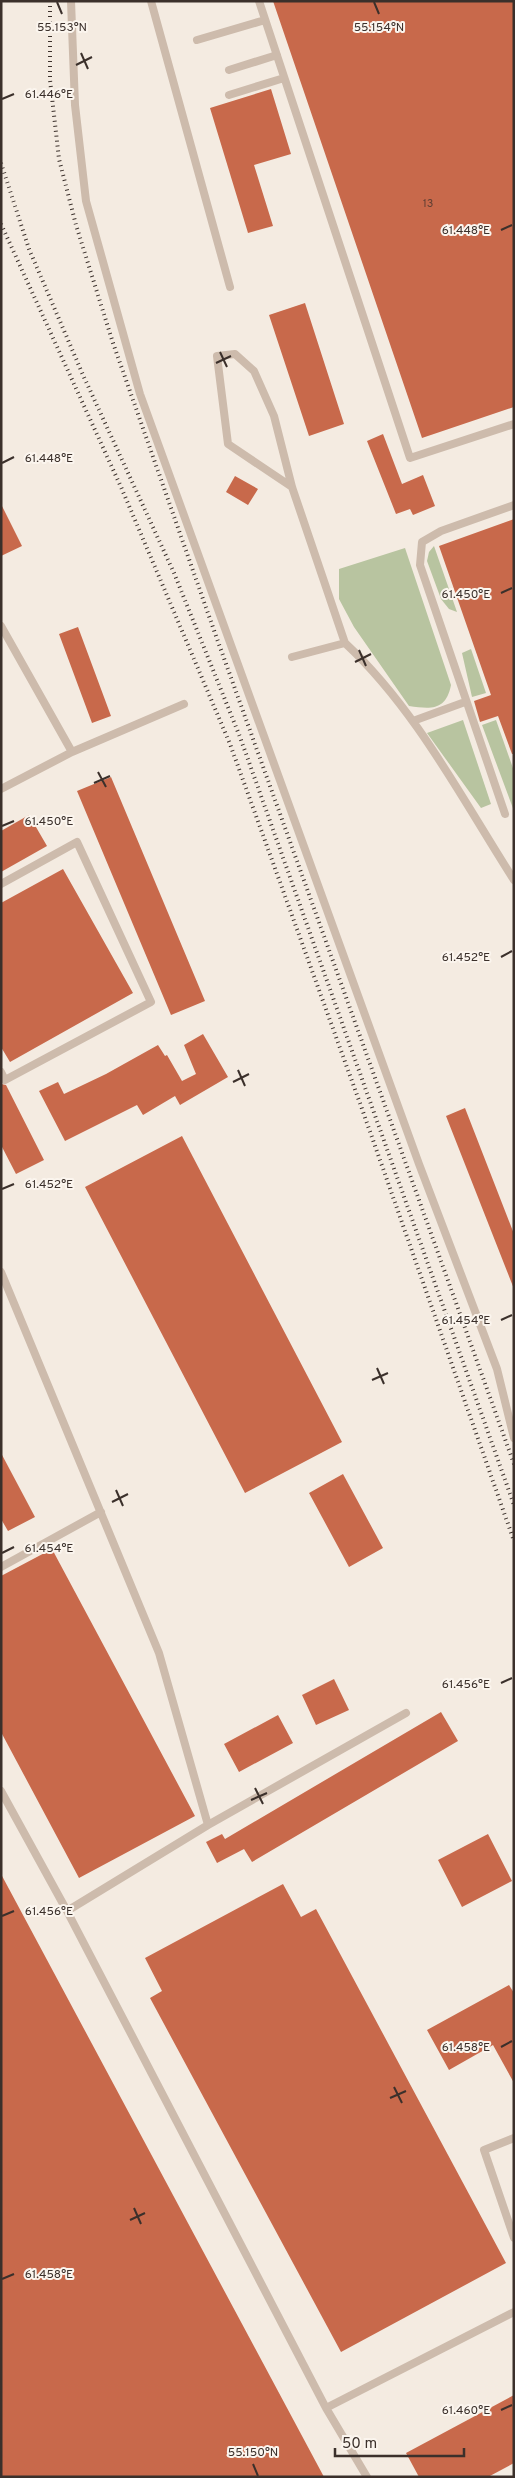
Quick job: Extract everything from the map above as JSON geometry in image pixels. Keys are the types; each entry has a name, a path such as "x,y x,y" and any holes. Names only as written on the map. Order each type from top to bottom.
{"lane":[{"path":"71,1 75,105 86,202 140,394 416,1154 497,1369 514,1438"},
{"path":"151,1 230,287"},
{"path":"259,1 410,458 514,424"},
{"path":"197,40 265,20"},
{"path":"229,70 277,55"},
{"path":"229,95 284,78"},
{"path":"292,487 228,444 218,380 217,356 235,354 254,371 274,416 292,487 345,643 374,669 413,721 514,880"},
{"path":"505,814 420,565 422,542 441,531 514,505"},
{"path":"1,626 72,752"},
{"path":"292,657 345,643"},
{"path":"413,721 466,702"},
{"path":"1,789 72,752 184,704"},
{"path":"1,884 77,842 151,1002 6,1080 1,1072"},
{"path":"1,1272 159,1653 208,1825"},
{"path":"1,1567 101,1512"},
{"path":"67,1911 208,1825 406,1713"},
{"path":"1,1791 67,1911 326,2408 367,2477"},
{"path":"514,2138 484,2150 514,2238"},
{"path":"326,2408 514,2312"}],"green space":[{"path":"434,546 457,612 449,609 441,599 427,561 429,552"},
{"path":"405,548 451,685 445,700 431,708 409,706 354,627 339,599 339,569"},
{"path":"471,649 486,693 472,697 462,653"},
{"path":"463,720 491,804 481,808 427,733"},
{"path":"496,720 514,771 514,811 482,725"}],"building":[{"path":"273,1 514,1 514,407 422,438"},
{"path":"271,89 291,154 254,165 273,226 248,233 210,108"},
{"path":"305,303 344,424 309,436 269,315"},
{"path":"383,434 402,484 423,475 435,506 413,515 410,509 396,514 367,441"},
{"path":"235,476 258,489 248,505 226,492"},
{"path":"1,504 22,546 1,556"},
{"path":"514,519 514,754 512,754 498,716 480,722 474,701 491,695 439,546"},
{"path":"78,627 111,716 92,723 59,634"},
{"path":"111,777 205,1001 171,1015 77,791"},
{"path":"29,815 47,846 1,872 1,831"},
{"path":"63,869 133,993 10,1062 1,1047 1,903"},
{"path":"203,1034 228,1077 180,1105 175,1096 143,1115 137,1105 65,1141 39,1091 58,1082 64,1094 106,1074 158,1045 165,1056 167,1055 182,1081 196,1074 184,1045"},
{"path":"1,1084 6,1085 44,1160 16,1174 1,1145"},
{"path":"465,1108 514,1234 514,1289 446,1116"},
{"path":"182,1136 342,1442 245,1493 85,1187"},
{"path":"1,1453 35,1517 8,1531 1,1519"},
{"path":"343,1474 383,1548 349,1567 309,1493"},
{"path":"52,1549 195,1816 79,1878 1,1732 1,1576"},
{"path":"334,1679 349,1710 316,1725 302,1695"},
{"path":"441,1712 458,1741 252,1862 244,1849 217,1863 206,1842 222,1834 225,1839"},
{"path":"278,1715 293,1743 239,1772 224,1744"},
{"path":"488,1834 512,1881 462,1907 438,1860"},
{"path":"1,1874 324,2477 1,2477"},
{"path":"283,1884 301,1917 316,1909 506,2263 341,2352 150,1998 162,1991 145,1958"},
{"path":"509,1985 514,1993 514,2083 493,2045 449,2070 427,2030"},
{"path":"514,2395 514,2463 488,2477 419,2477 406,2453"}],"railway":[{"path":"50,1 50,80 59,159 76,225 113,343 216,636 514,1464"},
{"path":"1,163 29,249 83,375 174,573 240,737 514,1505"},
{"path":"1,224 121,487 230,744 361,1106 514,1541"}]}
